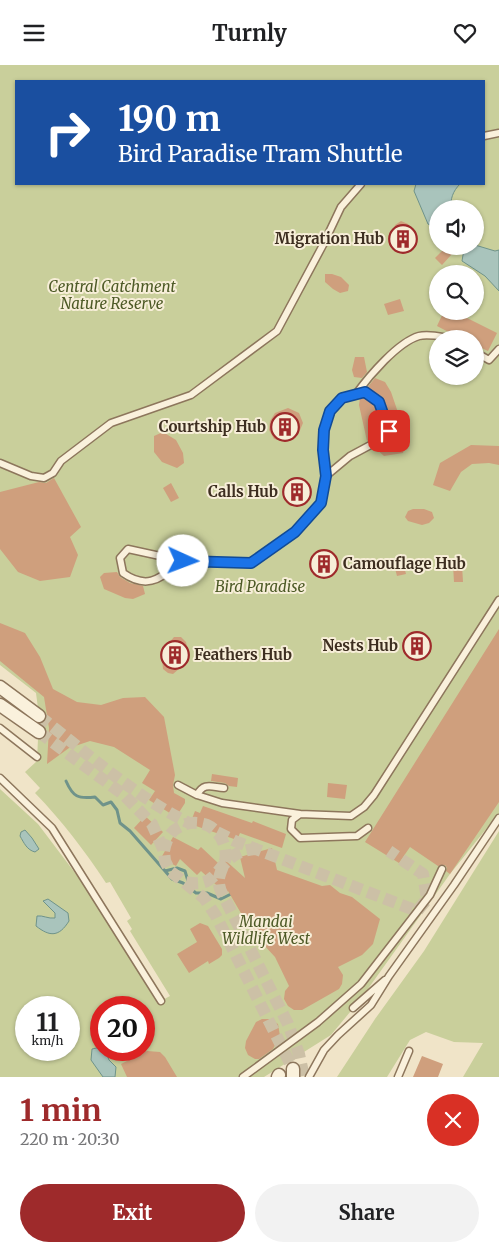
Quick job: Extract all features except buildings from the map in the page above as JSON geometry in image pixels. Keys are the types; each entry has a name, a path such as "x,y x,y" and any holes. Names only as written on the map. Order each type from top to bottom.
{"street":[{"path":"0,687 39,716"},
{"path":"0,705 38,732"}],"lane":[{"path":"485,136 499,133"},
{"path":"0,463 31,476 44,478 53,473 61,461 111,423 191,395 277,331 341,207 360,185"},
{"path":"356,394 368,377 401,346 420,335 429,336"},
{"path":"484,357 489,360 499,349"},
{"path":"183,561 156,581 140,582 123,573 120,557 128,549 183,561 251,563 295,532 321,503 326,476 323,450 324,430 330,411 342,398 365,392 379,402 389,431 378,441 350,456 326,476"},
{"path":"178,785 197,795 222,803 300,814 351,816 364,807 374,795 499,600"},
{"path":"0,728 38,757"},
{"path":"0,778 52,828 161,1001"},
{"path":"197,795 201,788 206,786 224,788"},
{"path":"300,814 292,820 291,829 300,838 357,836 368,828"},
{"path":"309,1077 324,1051 338,1035 371,1005 389,976 499,818"},
{"path":"243,1077 318,1022 360,983 430,895 442,869"},
{"path":"367,990 389,976"},
{"path":"353,1008 389,976"},
{"path":"398,1077 409,1051"}],"green space":[{"path":"0,65 499,65 499,813 450,874 360,1000 331,1035 264,1077 0,1077 0,789 38,824 94,898 153,996 90,996 90,1061 155,1061 155,1000 157,1003 170,996 130,931 132,929 127,921 131,918 110,882 106,883 73,837 35,793 40,788 25,772 37,761 39,716 36,693 0,665"},
{"path":"499,831 499,1077 463,1077 483,1043 454,1042 426,1032 410,1040 387,1077 337,1077 375,1019 424,951"}],"water":[{"path":"416,185 459,185 452,195 451,200 429,200 428,224 414,191"},
{"path":"484,248 495,251 499,250 499,291 484,275 484,265 468,265 462,261 463,255 484,255"},
{"path":"25,830 39,849 35,852 24,844 20,836 21,832"},
{"path":"48,899 68,913 69,921 62,930 54,934 36,926 37,916 55,918 55,913 43,901"},
{"path":"92,1061 110,1061 116,1067 115,1077 103,1077"}],"waterway":[{"path":"66,781 71,791 77,796 84,798 95,797 103,805 111,802 117,810 120,823 130,831 172,879 183,883 196,893 207,893 221,899 233,893"},
{"path":"165,871 177,868 185,871 190,888"}],"tunnel":[{"path":"39,716 130,787 189,823"},
{"path":"39,732 124,795 152,824 164,851 165,861 170,871 204,898 216,916 293,1069"},
{"path":"164,851 171,833 187,824 207,825 219,835 226,855 219,877 220,890 288,1024 299,1054 304,1077"},
{"path":"217,832 235,841 417,911 427,899 423,874 389,851"},
{"path":"186,882 202,883 213,877 235,855 252,849 258,849"}],"place":[{"name":"Migration Hub","path":"403,239"},
{"name":"Courtship Hub","path":"285,427"},
{"name":"Calls Hub","path":"297,492"},
{"name":"Camouflage Hub","path":"324,564"},
{"name":"Nests Hub","path":"417,646"},
{"name":"Feathers Hub","path":"175,655"}],"route":[{"path":"183,561 251,563 295,532 321,503 326,476 323,450 324,430 330,411 342,398 365,392 379,402 389,431"}],"park label":[{"name":"Central Catchment Nature Reserve","path":"112,296"},
{"name":"Bird Paradise","path":"260,587"},
{"name":"Mandai Wildlife West","path":"266,930"}]}
